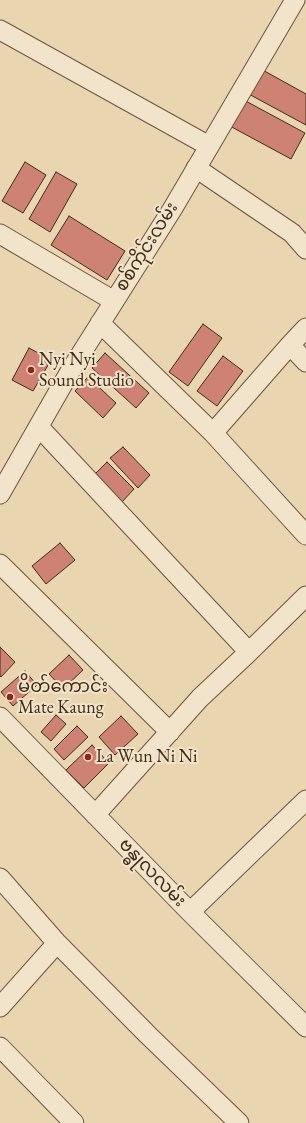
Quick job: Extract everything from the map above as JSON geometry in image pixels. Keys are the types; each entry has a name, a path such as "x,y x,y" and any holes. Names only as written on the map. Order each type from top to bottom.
{"street":[{"name":"စစ်ကိုင်းလမ်း","path":"1,488 72,368 172,208 295,0"},
{"path":"0,30 209,146"},
{"path":"196,168 292,233 306,249"},
{"path":"0,234 114,301"},
{"path":"100,323 213,432 306,535"},
{"path":"213,432 306,328"},
{"path":"290,345 306,362"},
{"path":"38,427 249,652"},
{"path":"0,564 170,732"},
{"path":"95,815 200,698 306,596"},
{"name":"ဗန္ဓုလလမ်း","path":"0,717 190,912 303,1017"},
{"path":"190,912 306,800"},
{"path":"0,878 57,943 148,1035 239,1123"},
{"path":"0,1007 57,943"},
{"path":"0,1047 74,1123"}],"building":[{"path":"259,68 306,94 306,125 245,92"},
{"path":"242,99 305,133 291,159 228,125"},
{"path":"25,162 46,175 23,213 2,201"},
{"path":"56,172 77,184 50,232 29,219"},
{"path":"69,216 125,251 107,280 51,245"},
{"path":"203,324 222,338 188,386 169,372"},
{"name":"Nyi Nyi Sound Studio","path":"29,348 51,360 33,391 12,380"},
{"path":"105,353 149,393 136,408 92,368"},
{"path":"223,356 243,371 217,406 197,391"},
{"path":"88,377 116,403 103,418 75,391"},
{"path":"123,447 150,475 138,488 110,458"},
{"path":"107,462 134,489 121,503 93,476"},
{"path":"60,543 75,560 46,584 32,566"},
{"path":"0,647 15,662 1,677 0,676"},
{"path":"69,655 83,670 63,689 49,674"},
{"path":"25,671 37,685 13,706 1,692"},
{"path":"56,715 66,724 51,741 41,732"},
{"path":"121,716 138,734 115,755 99,737"},
{"path":"77,726 88,737 64,760 54,749"},
{"path":"92,745 109,763 84,788 66,770"}],"place":[{"name":"Nyi Nyi Sound Studio","path":"31,370"},
{"name":"မိတ်ကောင်း Mate Kaung","path":"10,697"},
{"name":"La Wun Ni Ni","path":"88,757"}]}
